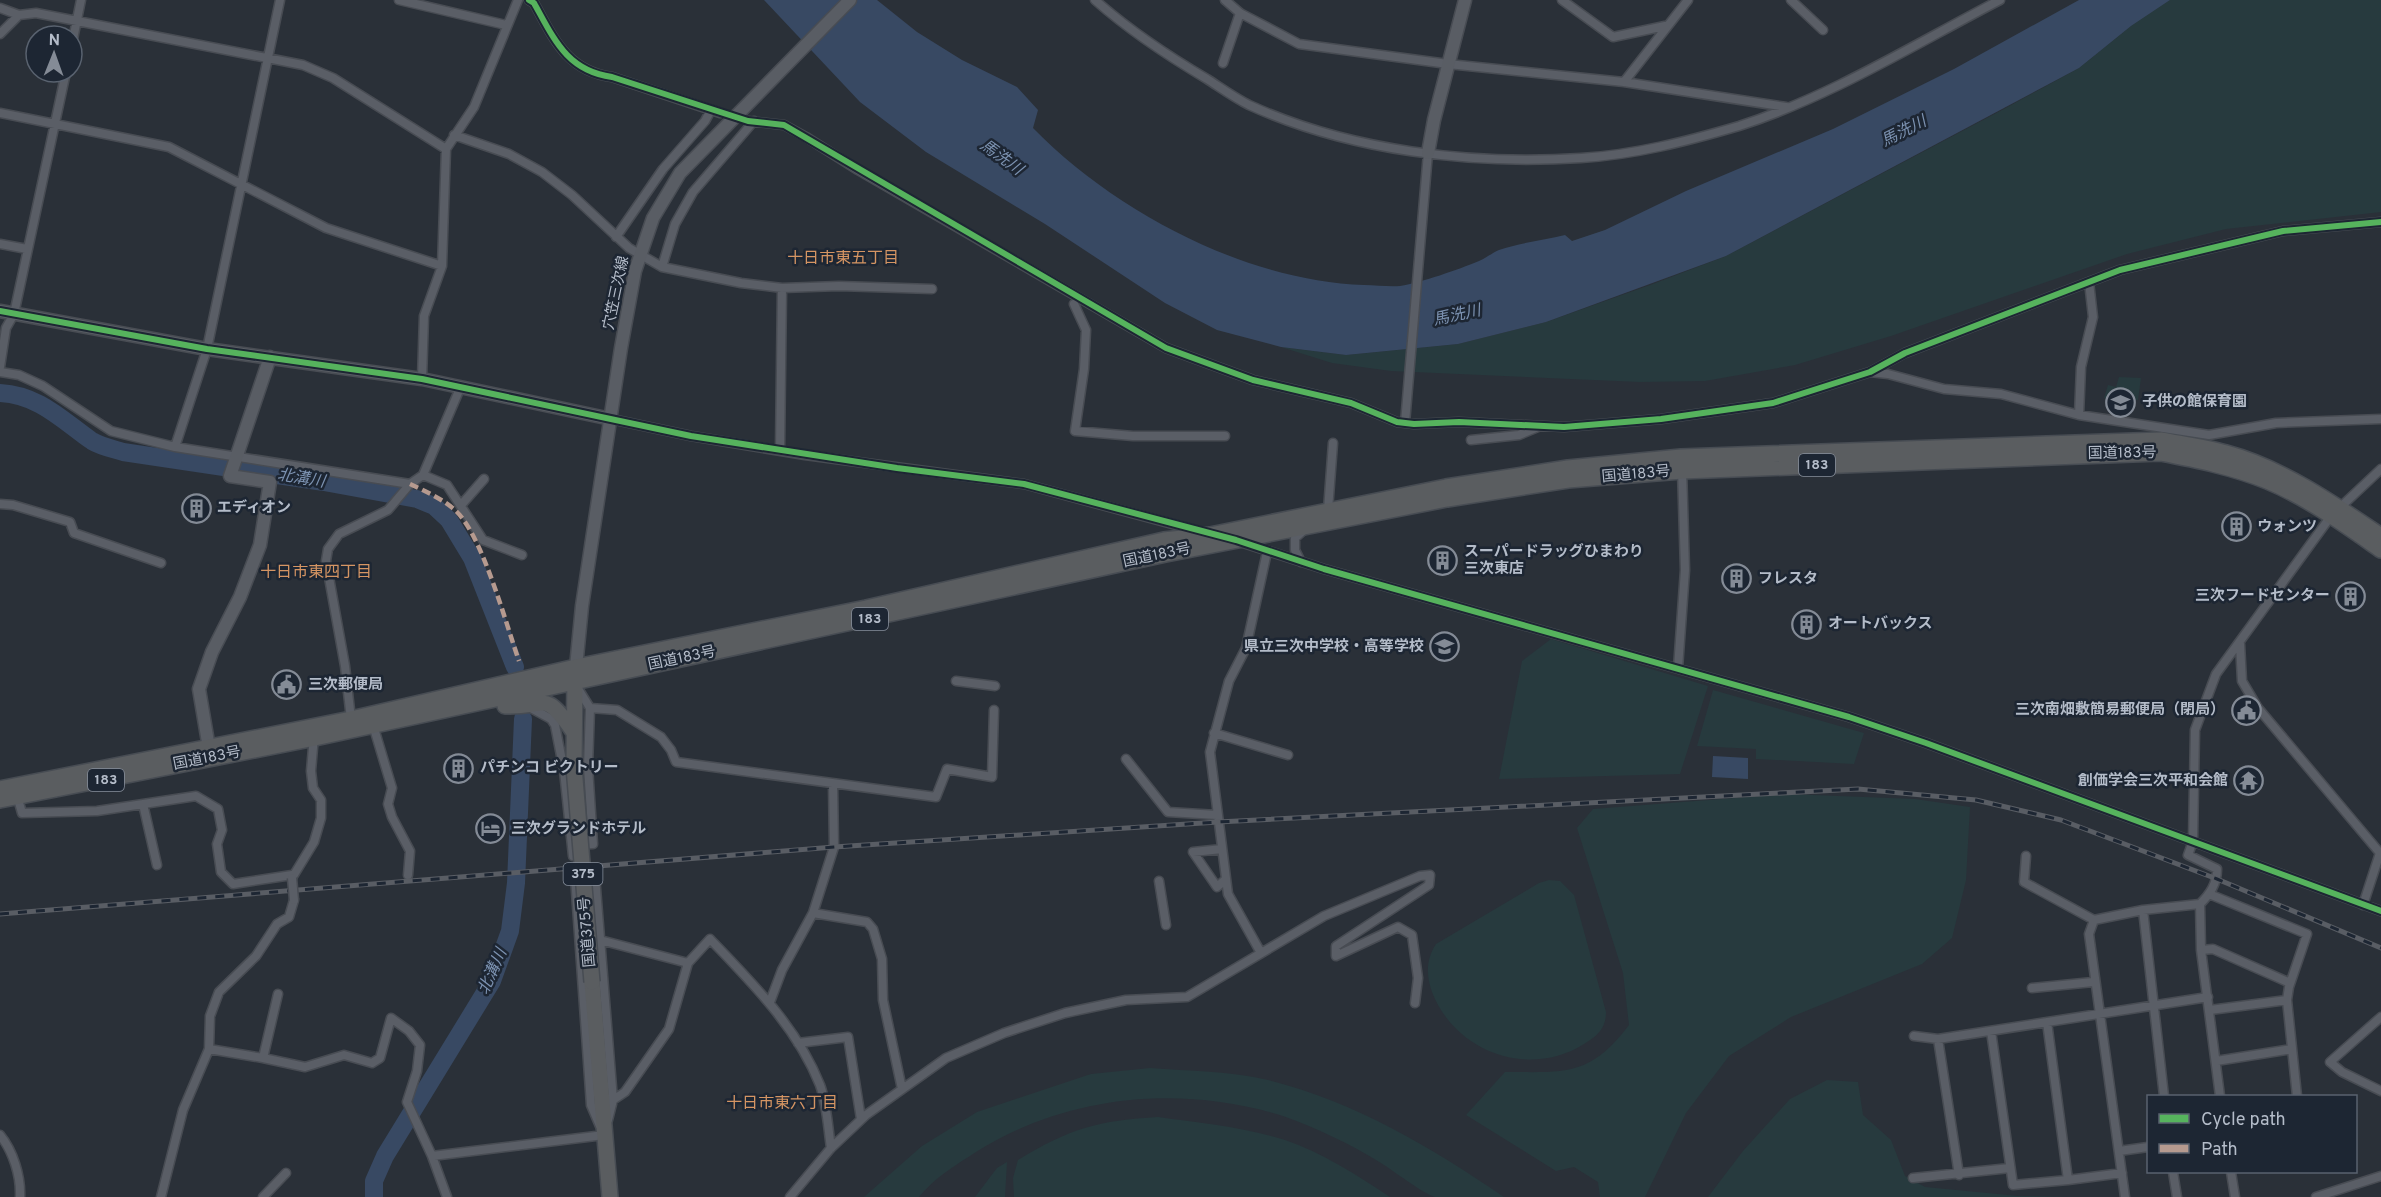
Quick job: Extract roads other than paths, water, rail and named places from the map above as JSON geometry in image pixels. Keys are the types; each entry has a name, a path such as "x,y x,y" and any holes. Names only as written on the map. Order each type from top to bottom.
{"highway":[{"name":"国道183号","path":"0,789 313,733 373,725 475,704 575,675 1153,543 1210,535 1446,487 1568,468 2162,441 2268,481 2336,512 2381,536"},
{"name":"国道183号","path":"313,733 351,719 1236,540 1447,500 1681,464"},
{"name":"国道183号","path":"2336,512 2381,550"},
{"name":"国道375号","path":"575,675 574,767 610,1197"},
{"path":"475,704 510,706 537,701 557,709 573,731"},
{"name":"国道183号","path":"0,800 18,798 210,752"}],"street":[{"path":"76,24 81,0"},
{"path":"175,447 207,349 280,0"},
{"path":"399,0 506,26"},
{"path":"422,379 424,315 442,266 446,149 474,107 518,0"},
{"path":"529,0 534,3 559,48 574,62 594,75 612,77 716,111 663,170 616,237"},
{"name":"穴笠三次線","path":"575,675 582,606 631,292 653,218 680,173 850,0"},
{"path":"1095,0 1118,20 1168,56 1249,105 1336,136 1428,153 1496,158 1581,158 1656,148 1741,125 1829,89 2000,0"},
{"path":"1225,0 1239,13 1299,44 1448,64 1624,82 1787,107"},
{"path":"1405,423 1428,153 1465,0"},
{"path":"1562,0 1613,37 1665,26"},
{"path":"1624,82 1665,26 1688,0"},
{"path":"1791,0 1823,30"},
{"path":"0,8 19,15 36,13 77,20 303,65 333,78 446,149"},
{"path":"1223,63 1239,13"},
{"path":"0,33 19,15"},
{"path":"0,367 6,328 14,314 64,84"},
{"path":"0,113 55,126 169,147 242,182 326,228 442,266"},
{"path":"662,267 675,224 693,192 751,121 784,125 1166,348 1252,380 1351,403 1405,423 1459,422 1564,427 1661,419 1773,403 1870,372 1905,352 2089,282 2164,258 2283,231 2381,222"},
{"path":"454,135 509,154 542,172 572,195 640,257 662,267 741,283 782,288 839,286 932,289"},
{"path":"0,244 27,249"},
{"path":"2079,415 2081,367 2093,317 2089,282"},
{"path":"780,450 782,288"},
{"path":"1074,304 1086,330 1084,369 1075,431 1133,436 1225,436"},
{"path":"0,311 207,349 461,386 691,436 1024,484 1210,535 1236,540 1301,562 1678,668 1926,742 2381,911"},
{"path":"210,752 199,689 212,652 240,597 260,545 270,482 230,476 270,357"},
{"path":"0,372 19,375 43,387 111,431 175,447 238,455 410,484"},
{"path":"1870,372 1888,374 1944,389 2001,394 2162,441 2276,423 2381,419"},
{"path":"351,719 345,666 326,561 328,549 339,534 388,510 410,484 423,475 461,386"},
{"path":"1471,440 1519,435 1541,426"},
{"path":"1328,510 1333,443"},
{"path":"1678,668 1685,570 1681,464"},
{"path":"2026,856 2024,882 2094,921 2143,910 2200,904 2209,894 2217,879 2217,869 2188,855 2193,841 2195,730 2216,674 2240,644 2261,610 2336,512 2381,469"},
{"path":"423,475 447,485 462,504 483,540 522,555"},
{"path":"462,504 484,479"},
{"path":"0,504 13,505 70,522 74,533 161,563"},
{"path":"1153,543 1158,531 1157,520"},
{"path":"1301,562 1294,550 1295,538 1309,526"},
{"path":"1261,953 1228,894 1210,752 1229,681 1246,648 1267,552"},
{"path":"2240,644 2242,681 2258,708 2380,853 2363,905"},
{"path":"573,845 593,844 588,767 590,708 575,675"},
{"path":"956,681 995,686"},
{"path":"523,704 551,719 555,725 564,771 573,856"},
{"path":"590,708 617,710 661,737 671,750 676,762 936,797 946,769 992,777 994,710"},
{"path":"373,725 392,788 388,804 392,817 410,851 408,875"},
{"path":"161,1197 183,1110 209,1049 210,1016 219,992 256,956 277,924 289,917 294,900 292,877 314,842 321,818 321,800 314,788 311,771 313,733"},
{"path":"1214,733 1288,755"},
{"path":"1126,759 1168,812 1217,814"},
{"path":"770,1002 782,970 813,913 834,847 833,783"},
{"path":"18,798 22,813 97,811 196,796 218,809 222,830 217,844 221,872 233,884 292,877"},
{"path":"142,804 157,865"},
{"path":"1222,849 1193,852 1217,887 1226,879"},
{"path":"790,1197 831,1148 861,1119 946,1058 1004,1033 1065,1013 1126,1000 1187,997 1324,916 1420,876 1430,875 1429,885 1336,946 1336,956 1398,927 1412,935 1418,978 1415,1003"},
{"path":"595,876 613,1100 604,1135"},
{"path":"575,877 591,1105 604,1135"},
{"path":"1159,881 1166,925"},
{"path":"2209,894 2307,934 2290,983 2287,1000 2297,1095"},
{"path":"2200,904 2202,950 2220,1095"},
{"path":"2143,910 2164,1095"},
{"path":"813,913 867,922 873,928 882,959 883,1000 902,1089"},
{"path":"2094,921 2089,934 2093,982 2125,1197"},
{"path":"613,1100 625,1092 669,1029 688,963 710,939 770,1002 798,1043 821,1086 831,1148"},
{"path":"600,940 688,963"},
{"path":"2202,950 2213,949 2290,983"},
{"path":"2032,988 2093,982"},
{"path":"263,1058 278,994"},
{"path":"1914,1036 1938,1039 2208,998"},
{"path":"2210,1010 2287,1000"},
{"path":"2381,1017 2330,1062 2342,1072 2381,1091"},
{"path":"209,1049 304,1067 344,1055 372,1063 380,1058 391,1018 409,1031 420,1045 417,1071 406,1102 432,1156 447,1197"},
{"path":"2047,1022 2068,1180"},
{"path":"1991,1031 2013,1185 2122,1173"},
{"path":"798,1043 848,1037 861,1119"},
{"path":"1938,1039 1959,1175"},
{"path":"2216,1061 2292,1049"},
{"path":"0,1135 16,1167 21,1187 20,1197"},
{"path":"432,1156 604,1135"},
{"path":"2119,1151 2147,1147"},
{"path":"1913,1178 2010,1168"},
{"path":"263,1197 286,1173"},
{"path":"2174,1173 2177,1197"},
{"path":"2230,1173 2235,1197"},
{"path":"2316,1197 2381,1176"}],"water":[{"name":"馬洗川","path":"764,0 877,0 917,32 962,60 1017,87 1038,110 1033,128 1066,159 1143,214 1229,256 1274,271 1319,281 1400,286 1440,275 1515,245 1565,235 1572,241 1605,230 1686,191 1833,129 1954,69 2079,0 2170,0 2131,26 2079,68 1726,256 1546,322 1458,344 1346,355 1281,347 1217,330 1165,303 1045,224 926,152 860,102"},
{"path":"1713,756 1748,758 1748,779 1712,777"}],"waterway":[{"name":"北溝川","path":"0,393 27,398 60,417 92,441 123,452 324,482 417,499 434,506 449,520 472,558 515,667"},
{"name":"北溝川","path":"374,1197 374,1181 385,1156 492,981 510,931 516,883 523,719"}],"railway":[{"path":"0,914 834,847 1218,822 1858,789 1976,800 2061,820 2217,879 2381,948"}],"place":[{"name":"子供の館保育園","path":"2121,402"},
{"name":"エディオン","path":"196,508"},
{"name":"ウォンツ","path":"2236,527"},
{"name":"スーパードラッグひまわり 三次東店","path":"1443,561"},
{"name":"フレスタ","path":"1737,579"},
{"name":"三次フードセンター","path":"2351,596"},
{"name":"オートバックス","path":"1807,624"},
{"name":"県立三次中学校・高等学校","path":"1445,647"},
{"name":"三次郵便局","path":"287,685"},
{"name":"三次南畑敷簡易郵便局（閉局）","path":"2246,710"},
{"name":"パチンコ ビクトリー","path":"459,768"},
{"name":"創価学会三次平和会館","path":"2249,781"},
{"name":"三次グランドホテル","path":"490,829"}],"district":[{"name":"十日市東五丁目","path":"843,259"},
{"name":"十日市東四丁目","path":"316,573"},
{"name":"十日市東六丁目","path":"782,1104"}]}
